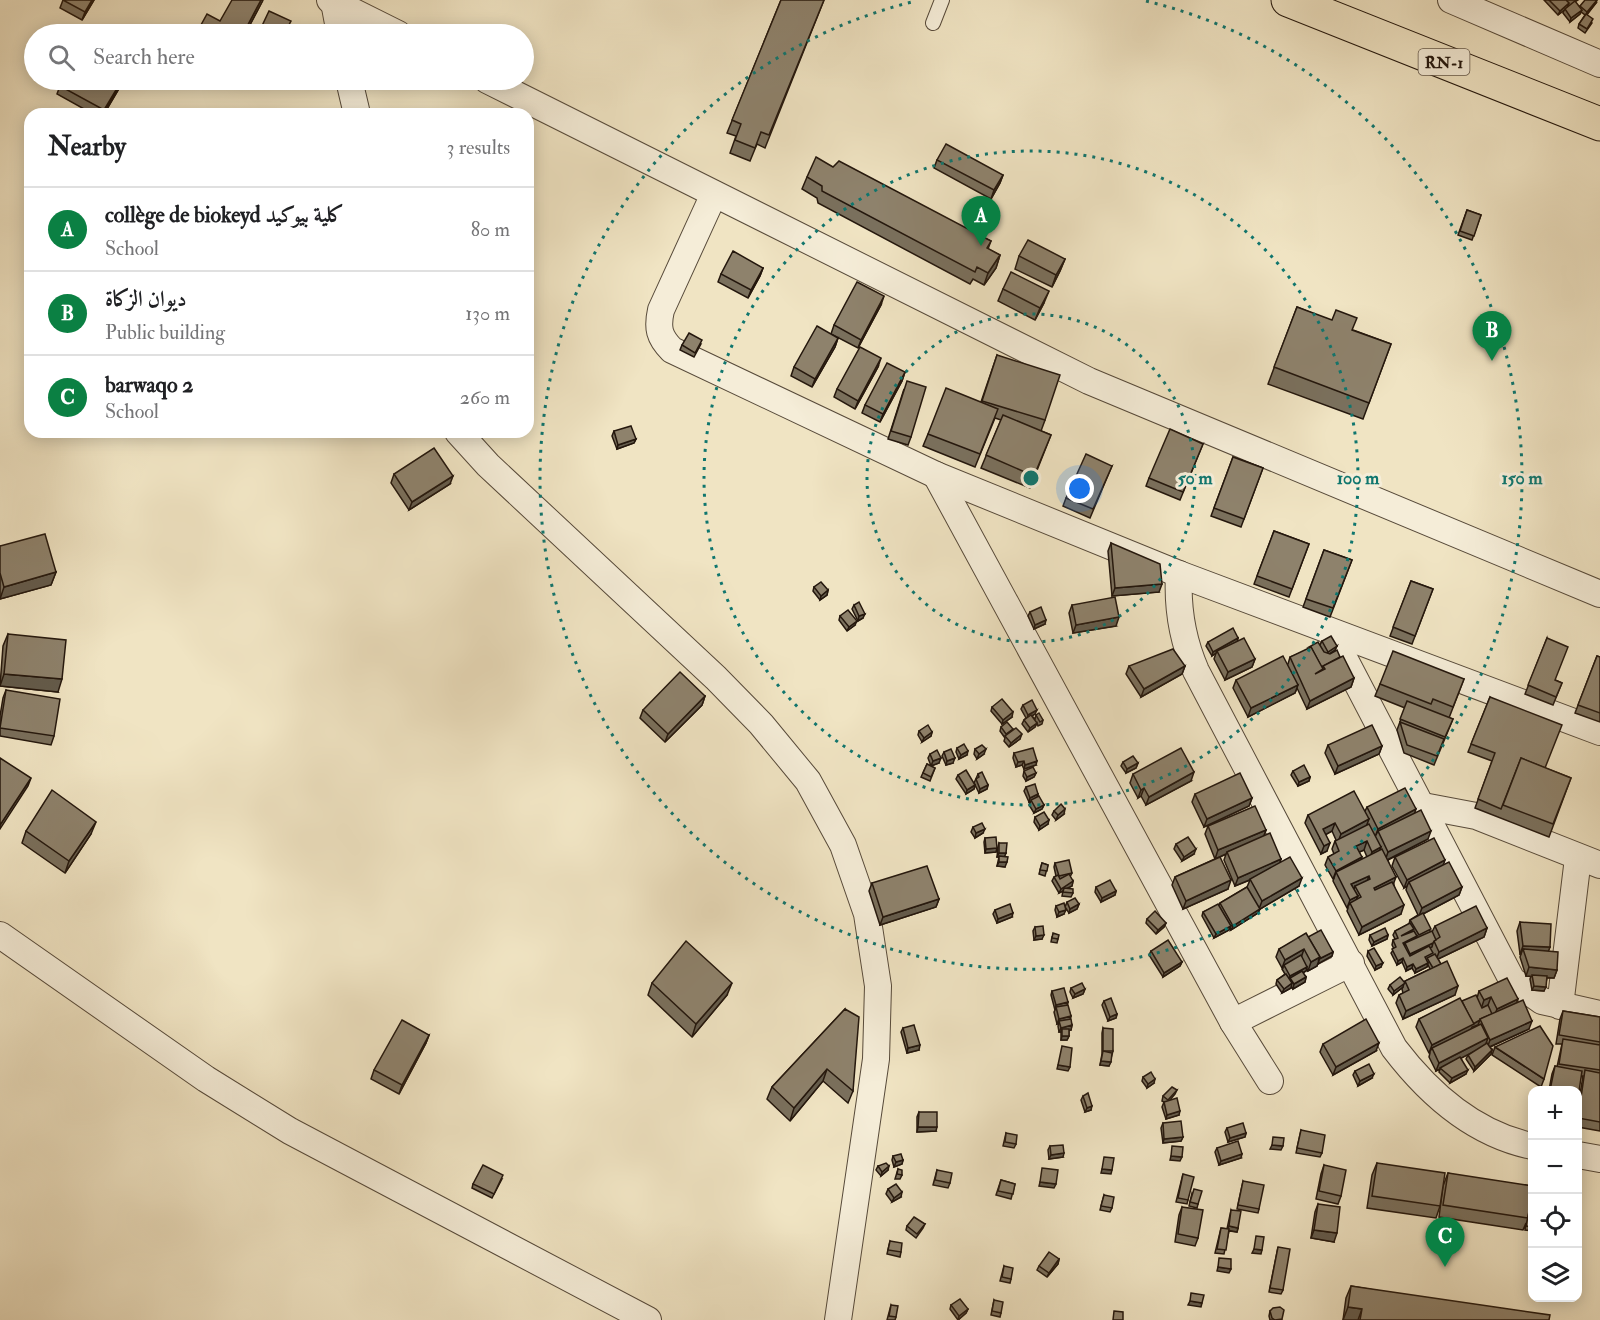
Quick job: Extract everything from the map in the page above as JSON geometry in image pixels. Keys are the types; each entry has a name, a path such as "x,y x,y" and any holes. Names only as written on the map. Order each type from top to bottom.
{"main road":[{"name":"RN-1","path":"1288,0 1600,124"}],"street":[{"path":"1452,0 1600,64"},
{"path":"332,1 338,24"},
{"path":"332,1 378,24"},
{"path":"352,90 356,108"},
{"path":"507,90 1089,381 1600,594"},
{"path":"714,194 661,310 657,325 662,339 672,350 936,475 1331,633 1600,732"},
{"path":"463,438 488,465 716,678 761,724 808,781 843,845 867,914 878,986 876,1059 838,1320"},
{"path":"936,475 1233,1022 1270,1081"},
{"path":"1179,574 1179,614 1188,653 1196,671 1352,963 1394,1048 1414,1074 1438,1098 1466,1118 1496,1134 1528,1144"},
{"path":"1331,633 1512,980 1542,1001 1600,1014"},
{"path":"1423,806 1476,816 1589,861 1560,1006"},
{"path":"0,935 206,1079 290,1131 648,1320"},
{"path":"1233,1022 1352,963"},
{"path":"1582,1156 1600,1159"}],"lane":[{"path":"933,22 942,0"}],"building":[{"path":"63,0 92,0 85,12"},
{"path":"232,0 261,0 248,24 202,24 207,14 220,21"},
{"path":"781,0 824,0 769,135 761,132 755,148 735,140 741,124 732,120"},
{"path":"1549,0 1566,0 1569,3 1560,11"},
{"path":"1585,0 1597,0 1587,12 1580,6"},
{"path":"1575,1 1582,10 1571,18 1565,9"},
{"path":"269,11 291,21 289,24 263,24"},
{"path":"1586,14 1593,19 1587,29 1579,24"},
{"path":"67,90 116,90 105,108 100,108"},
{"path":"946,144 1003,175 994,190 937,160"},
{"path":"816,157 833,167 839,161 991,241 987,248 1000,255 988,273 977,267 975,272 822,191 822,186 807,177"},
{"path":"1467,210 1481,215 1474,236 1460,231"},
{"path":"1028,240 1065,259 1056,275 1019,256"},
{"path":"733,251 763,268 751,290 721,274"},
{"path":"1011,272 1049,291 1040,308 1003,289"},
{"path":"857,282 884,296 861,340 834,325"},
{"path":"1297,307 1332,320 1336,310 1357,318 1352,330 1391,344 1369,403 1274,367"},
{"path":"817,326 838,338 815,379 794,367"},
{"path":"689,333 702,340 695,353 682,345"},
{"path":"860,347 881,358 858,401 837,389"},
{"path":"997,355 1060,375 1045,420 982,401"},
{"path":"887,363 905,372 883,414 865,405"},
{"path":"907,381 926,387 911,437 891,431"},
{"path":"946,388 998,409 980,454 928,434"},
{"path":"1003,415 1051,435 1034,476 986,455"},
{"path":"631,426 636,439 618,445 614,431"},
{"path":"1170,429 1203,444 1183,492 1149,478"},
{"path":"434,448 453,476 412,502 394,474"},
{"path":"1086,454 1112,466 1093,509 1066,498"},
{"path":"1233,457 1263,468 1244,519 1214,508"},
{"path":"1274,531 1309,544 1292,589 1257,576"},
{"path":"45,534 56,572 4,587 0,573 0,546"},
{"path":"1111,543 1160,564 1162,584 1115,588"},
{"path":"1324,550 1352,560 1333,608 1306,599"},
{"path":"1411,581 1433,589 1415,636 1393,627"},
{"path":"821,582 828,590 821,596 814,587"},
{"path":"1115,597 1119,617 1076,625 1072,605"},
{"path":"859,602 865,614 859,616 854,605"},
{"path":"1041,607 1046,620 1035,625 1030,612"},
{"path":"848,610 857,621 849,627 840,616"},
{"path":"1233,628 1238,638 1213,652 1208,642"},
{"path":"8,634 66,640 62,679 4,674"},
{"path":"1331,636 1337,646 1328,652 1322,641"},
{"path":"1244,638 1255,659 1228,672 1217,651"},
{"path":"1547,638 1568,647 1555,680 1562,683 1556,697 1528,685"},
{"path":"1318,642 1324,652 1330,654 1337,650 1340,657 1322,668 1309,647"},
{"path":"1311,647 1323,669 1315,674 1325,669 1323,666 1343,656 1354,678 1310,701 1290,657"},
{"path":"1173,649 1185,666 1144,689 1129,666"},
{"path":"1393,651 1464,679 1453,707 1433,699 1431,704 1380,684"},
{"path":"1283,656 1298,685 1251,708 1236,680"},
{"path":"1597,656 1600,657 1600,713 1578,705"},
{"path":"680,672 705,696 668,734 643,710"},
{"path":"6,690 60,699 54,736 0,728"},
{"path":"1490,697 1562,725 1545,768 1521,758 1501,809 1478,799 1495,753 1471,744"},
{"path":"1002,699 1013,712 1003,720 992,707"},
{"path":"1032,700 1037,710 1028,715 1023,705"},
{"path":"1407,701 1453,719 1445,737 1400,719"},
{"path":"1039,713 1043,720 1040,722 1036,715"},
{"path":"1031,715 1037,723 1030,728 1024,720"},
{"path":"1007,722 1013,729 1006,734 1001,727"},
{"path":"1400,722 1444,739 1437,756 1407,745"},
{"path":"928,725 932,732 924,738 919,731"},
{"path":"1372,725 1382,746 1338,766 1328,745"},
{"path":"1016,728 1022,734 1011,743 1005,736"},
{"path":"964,744 968,751 961,755 957,748"},
{"path":"982,745 986,749 979,754 975,749"},
{"path":"1033,748 1037,761 1025,765 1024,761 1018,762 1014,753"},
{"path":"1181,748 1194,772 1149,797 1144,788 1141,790 1133,774"},
{"path":"951,749 955,758 947,761 944,752"},
{"path":"937,750 941,758 933,761 930,754"},
{"path":"1133,756 1138,763 1127,769 1123,762"},
{"path":"0,758 31,778 0,825"},
{"path":"1521,758 1571,778 1553,824 1503,805"},
{"path":"927,764 935,768 931,777 923,773"},
{"path":"1304,765 1310,777 1299,782 1293,771"},
{"path":"1033,767 1036,773 1027,777 1024,771"},
{"path":"966,770 975,785 967,790 958,775"},
{"path":"982,772 988,785 980,789 976,779"},
{"path":"1240,773 1252,798 1207,819 1195,794"},
{"path":"1035,784 1038,794 1030,798 1026,787"},
{"path":"1405,788 1416,809 1378,829 1367,807"},
{"path":"52,790 96,822 69,861 26,831"},
{"path":"1354,791 1369,819 1341,834 1335,823 1323,829 1330,843 1324,846 1308,815"},
{"path":"1039,796 1044,805 1036,809 1031,800"},
{"path":"1061,804 1065,809 1058,815 1054,811"},
{"path":"1255,806 1266,830 1218,850 1208,826"},
{"path":"1421,810 1431,831 1388,852 1378,831"},
{"path":"1044,812 1049,820 1040,826 1035,817"},
{"path":"982,823 985,829 976,833 973,827"},
{"path":"1369,824 1381,847 1372,852 1367,841 1356,846 1362,857 1336,871 1328,857 1339,851 1335,841"},
{"path":"1270,833 1281,859 1238,878 1227,852"},
{"path":"996,837 997,848 986,849 985,838"},
{"path":"1188,837 1196,849 1184,857 1176,844"},
{"path":"1434,838 1445,860 1407,880 1395,857"},
{"path":"999,843 1007,843 1006,853 999,853"},
{"path":"1382,849 1396,877 1374,888 1375,890 1392,882 1404,905 1362,927 1350,903 1361,897 1355,886 1370,879 1369,876 1351,884 1358,896 1350,900 1336,872"},
{"path":"999,856 1008,857 1007,862 999,862"},
{"path":"1220,857 1231,880 1186,901 1175,877"},
{"path":"1290,857 1302,878 1262,901 1250,879"},
{"path":"1069,860 1072,873 1059,876 1055,863"},
{"path":"1449,862 1462,887 1422,908 1409,882"},
{"path":"1042,863 1048,865 1047,871 1040,870"},
{"path":"927,866 939,899 883,917 872,883"},
{"path":"1069,874 1073,881 1061,889 1054,877 1058,875 1060,879"},
{"path":"1110,880 1116,891 1102,898 1096,887"},
{"path":"1247,887 1260,909 1233,926 1220,903"},
{"path":"1064,888 1073,889 1073,893 1063,892"},
{"path":"1075,898 1079,904 1070,909 1067,902"},
{"path":"1064,903 1066,910 1059,912 1056,906"},
{"path":"1010,904 1013,913 998,919 995,910"},
{"path":"1218,904 1231,926 1216,934 1203,912"},
{"path":"1476,906 1487,928 1439,952 1434,941 1440,937 1435,926"},
{"path":"1155,911 1166,923 1158,930 1147,919"},
{"path":"1423,913 1431,929 1419,935 1410,920"},
{"path":"1520,922 1551,924 1550,947 1523,946"},
{"path":"1410,923 1414,929 1401,936 1414,931 1417,936 1403,943 1410,956 1429,946 1433,953 1425,957 1428,963 1416,969 1413,964 1407,967 1403,958 1398,961 1392,949 1396,947 1393,940 1398,938 1395,931"},
{"path":"1043,926 1044,935 1036,936 1035,927"},
{"path":"1385,928 1388,935 1374,942 1370,935"},
{"path":"1321,930 1333,952 1319,959 1308,937"},
{"path":"1432,931 1436,940 1410,954 1405,943"},
{"path":"1053,933 1059,935 1058,939 1052,938"},
{"path":"1306,933 1320,957 1311,962 1304,949 1285,960 1279,949"},
{"path":"1168,940 1182,962 1164,973 1151,951"},
{"path":"686,941 732,983 696,1024 652,983"},
{"path":"1374,948 1383,963 1376,966 1368,951"},
{"path":"1523,949 1558,952 1557,970 1529,967"},
{"path":"1435,954 1441,964 1433,968 1427,958"},
{"path":"1301,955 1307,967 1290,976 1284,965"},
{"path":"1447,961 1458,986 1406,1011 1399,995 1409,990 1405,981"},
{"path":"1302,971 1306,977 1294,984 1290,978"},
{"path":"1286,974 1292,983 1284,989 1277,980"},
{"path":"1532,975 1547,976 1546,987 1534,986"},
{"path":"1400,977 1405,983 1394,991 1390,985"},
{"path":"1507,978 1518,999 1497,1009 1491,997 1484,1000 1479,991"},
{"path":"1082,983 1085,989 1075,994 1071,988"},
{"path":"1064,988 1068,1002 1056,1005 1052,991"},
{"path":"1476,995 1482,1008 1488,1005 1492,1014 1473,1024 1462,1001"},
{"path":"1111,998 1117,1014 1110,1017 1104,1001"},
{"path":"1460,998 1474,1024 1432,1045 1419,1019"},
{"path":"1523,1000 1532,1021 1490,1040 1480,1019"},
{"path":"1068,1005 1071,1016 1059,1019 1056,1007"},
{"path":"845,1009 859,1017 853,1091 827,1069 794,1108 772,1087"},
{"path":"1563,1011 1600,1017 1600,1042 1559,1035"},
{"path":"1071,1019 1072,1025 1061,1028 1059,1021"},
{"path":"1366,1019 1379,1043 1336,1067 1323,1044"},
{"path":"402,1020 429,1035 402,1085 374,1070"},
{"path":"1481,1024 1488,1038 1439,1063 1432,1048"},
{"path":"914,1025 920,1045 908,1048 903,1028"},
{"path":"1540,1026 1553,1046 1544,1079 1495,1047"},
{"path":"1103,1028 1113,1029 1113,1051 1103,1051"},
{"path":"1062,1029 1069,1029 1069,1036 1062,1036"},
{"path":"1563,1039 1600,1045 1600,1070 1559,1064"},
{"path":"1487,1043 1492,1050 1475,1067 1468,1055"},
{"path":"1062,1046 1072,1048 1070,1067 1058,1065"},
{"path":"1103,1051 1112,1053 1111,1062 1101,1061"},
{"path":"1460,1057 1468,1070 1452,1078 1440,1068"},
{"path":"1369,1064 1374,1074 1360,1081 1355,1071"},
{"path":"1555,1066 1582,1071 1580,1086 1551,1086"},
{"path":"1585,1070 1600,1073 1600,1122 1582,1119"},
{"path":"1151,1072 1155,1079 1148,1084 1143,1077"},
{"path":"1172,1087 1177,1090 1168,1100 1163,1096"},
{"path":"1088,1093 1092,1106 1087,1108 1083,1096"},
{"path":"1177,1098 1180,1111 1167,1115 1164,1102"},
{"path":"919,1112 937,1112 937,1127 918,1127"},
{"path":"1181,1121 1183,1137 1164,1139 1163,1123"},
{"path":"1243,1123 1246,1133 1230,1138 1227,1128"},
{"path":"1301,1130 1325,1135 1322,1153 1297,1148"},
{"path":"1006,1133 1017,1135 1016,1144 1005,1142"},
{"path":"1273,1137 1284,1138 1283,1146 1272,1145"},
{"path":"1238,1141 1242,1154 1221,1161 1217,1148"},
{"path":"1063,1145 1064,1153 1051,1155 1050,1146"},
{"path":"1172,1146 1183,1147 1182,1157 1171,1156"},
{"path":"901,1154 903,1160 896,1162 893,1156"},
{"path":"1104,1157 1114,1158 1112,1170 1102,1169"},
{"path":"886,1163 889,1166 882,1172 878,1166"},
{"path":"1377,1163 1445,1173 1440,1206 1372,1196"},
{"path":"483,1165 503,1175 494,1194 473,1184"},
{"path":"1324,1165 1346,1170 1341,1196 1319,1191"},
{"path":"1042,1168 1058,1170 1056,1184 1040,1182"},
{"path":"898,1169 902,1170 902,1175 897,1174"},
{"path":"937,1170 952,1173 950,1183 935,1180"},
{"path":"1448,1173 1528,1185 1528,1218 1443,1205"},
{"path":"1183,1174 1194,1177 1188,1200 1178,1198"},
{"path":"1001,1180 1015,1184 1013,1194 998,1191"},
{"path":"1243,1181 1264,1185 1259,1209 1238,1205"},
{"path":"896,1184 902,1192 894,1198 888,1189"},
{"path":"1194,1189 1202,1191 1198,1204 1190,1202"},
{"path":"1104,1195 1114,1197 1112,1208 1101,1206"},
{"path":"1318,1204 1340,1207 1337,1233 1314,1230"},
{"path":"1182,1207 1203,1210 1198,1238 1178,1234"},
{"path":"1231,1210 1241,1211 1238,1228 1229,1226"},
{"path":"914,1217 925,1224 917,1234 907,1226"},
{"path":"1221,1228 1229,1229 1226,1250 1217,1249"},
{"path":"1256,1236 1264,1237 1262,1250 1254,1249"},
{"path":"890,1241 902,1243 901,1252 888,1250"},
{"path":"1278,1247 1290,1249 1283,1290 1270,1288"},
{"path":"1049,1252 1059,1259 1049,1273 1039,1266"},
{"path":"1219,1258 1231,1259 1231,1269 1218,1267"},
{"path":"1004,1266 1013,1268 1011,1279 1002,1277"},
{"path":"1351,1286 1550,1315 1549,1320 1360,1320 1362,1309 1348,1307"},
{"path":"1191,1293 1204,1295 1202,1303 1190,1301"},
{"path":"960,1299 968,1309 959,1316 951,1305"},
{"path":"994,1300 1003,1302 1001,1313 992,1311"},
{"path":"891,1305 898,1306 896,1317 889,1316"},
{"path":"1280,1307 1284,1310 1282,1319 1275,1320 1270,1311"},
{"path":"1114,1311 1123,1312 1123,1320 1113,1320"}],"place":[{"name":"collège de biokeyd كلية بيوكيد","path":"981,246"},
{"name":"ديوان الزكاة","path":"1492,361"},
{"name":"barwaqo 2","path":"1445,1267"}]}
